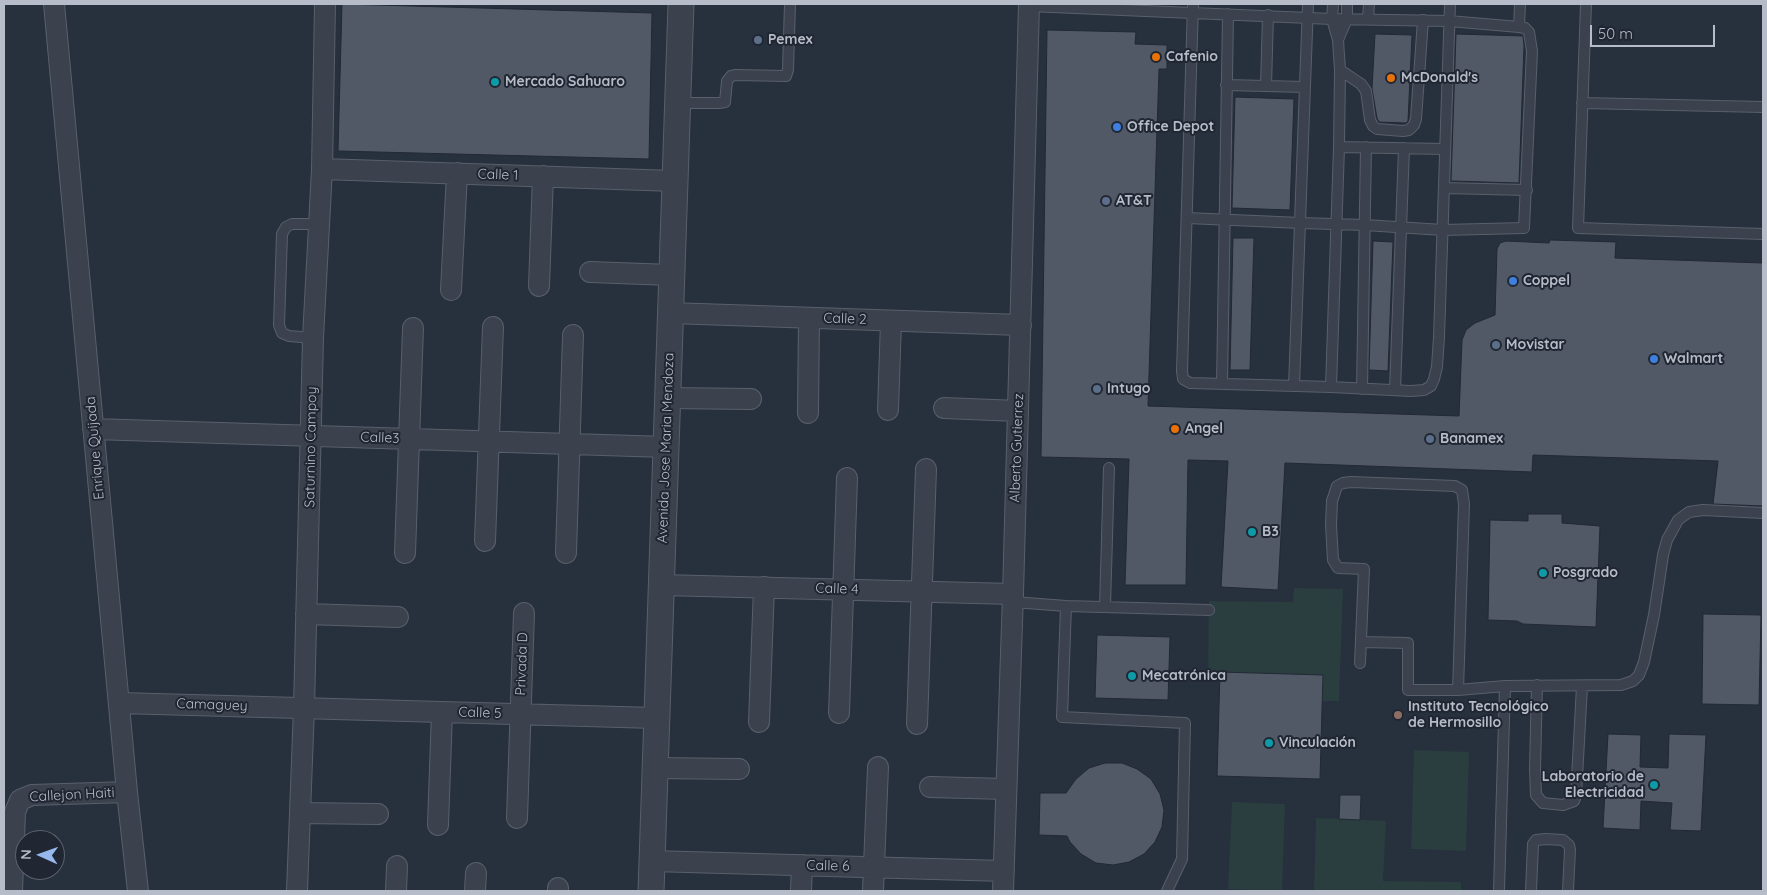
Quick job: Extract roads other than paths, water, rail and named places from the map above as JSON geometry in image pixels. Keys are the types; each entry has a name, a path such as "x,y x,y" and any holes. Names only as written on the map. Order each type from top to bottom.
{"street":[{"name":"Enrique Quijada","path":"54,4 127,792 138,891"},
{"name":"Saturnino Campoy","path":"297,891 304,708 313,338 322,169 324,4"},
{"name":"Avenida Jose Maria Mendoza","path":"651,891 681,4"},
{"name":"Alberto Gutierrez","path":"1003,891 1029,5"},
{"name":"Calle 1","path":"322,169 674,181"},
{"path":"451,290 457,173"},
{"path":"539,286 543,176"},
{"path":"590,272 671,275"},
{"name":"Calle 2","path":"670,313 1021,325"},
{"path":"808,413 809,318"},
{"path":"888,410 891,320"},
{"path":"485,541 493,327"},
{"path":"405,553 412,328"},
{"path":"566,553 573,335"},
{"path":"668,398 751,399"},
{"path":"944,408 1018,411"},
{"name":"Calle3","path":"93,429 666,447"},
{"path":"917,724 926,469"},
{"path":"839,712 847,478"},
{"name":"Calle 4","path":"662,584 922,592 1013,598"},
{"path":"760,722 764,587"},
{"name":"Privada D","path":"517,818 524,613"},
{"path":"306,614 398,617"},
{"name":"Camaguey","path":"120,703 304,708"},
{"name":"Calle 5","path":"304,708 656,718"},
{"path":"438,825 442,712"},
{"path":"873,891 878,767"},
{"path":"655,768 739,769"},
{"path":"930,788 1006,789"},
{"name":"Callejon Haiti","path":"12,891 15,812 20,800 32,796 127,792"},
{"path":"300,813 378,814"},
{"name":"Calle 6","path":"652,861 1004,871"},
{"path":"801,891 802,865"},
{"path":"396,866 396,891"}],"lane":[{"path":"677,102 725,102 727,81 730,76 786,76 788,70 790,4"},
{"path":"1294,386 1308,4"},
{"path":"1331,387 1340,70 1338,40 1332,19 1333,4"},
{"path":"1338,40 1347,19 1347,4"},
{"path":"1368,19 1369,4"},
{"path":"1192,8 1183,379 1190,383 1424,390 1431,386 1437,367 1450,4"},
{"path":"1519,27 1520,4"},
{"path":"1586,4 1578,228 1763,234"},
{"path":"1029,5 1211,8 1228,14 1307,16 1332,19 1449,21 1519,27 1525,28 1528,32 1532,51 1524,228 1443,230 1186,218"},
{"path":"1222,384 1228,14"},
{"path":"1266,86 1268,15"},
{"path":"1340,70 1361,84 1366,91 1370,120 1373,126 1377,129 1409,130 1414,125 1416,119 1423,20"},
{"path":"1226,85 1305,87"},
{"path":"1582,104 1763,107"},
{"path":"1339,147 1445,148"},
{"path":"1362,388 1366,148"},
{"path":"1395,390 1404,148"},
{"path":"1444,188 1527,190"},
{"path":"313,338 289,336 282,333 279,325 282,234 286,227 292,224 320,224"},
{"path":"1105,607 1109,468"},
{"path":"1360,663 1364,570 1338,568 1333,560 1332,501 1337,486 1351,482 1444,484 1459,487 1463,496 1464,514 1458,690"},
{"path":"1361,642 1408,644 1408,690 1458,690 1537,685 1621,685 1633,681 1639,675 1644,662 1649,643 1662,555 1667,540 1678,520 1689,512 1703,510 1763,513"},
{"path":"1013,598 1066,606 1209,610"},
{"path":"1066,606 1062,717 1185,723 1182,859 1167,891"},
{"path":"1537,685 1536,795 1543,803 1563,805 1574,801 1576,796 1582,686"},
{"path":"1498,891 1505,686"},
{"path":"1531,891 1532,844 1536,840 1546,839 1563,840 1569,846 1568,891"}],"place":[{"name":"Pemex","path":"758,40"},
{"name":"Cafenio","path":"1156,57"},
{"name":"McDonald's","path":"1391,78"},
{"name":"Mercado Sahuaro","path":"495,82"},
{"name":"Office Depot","path":"1117,127"},
{"name":"AT&T","path":"1106,201"},
{"name":"Coppel","path":"1513,281"},
{"name":"Movistar","path":"1496,345"},
{"name":"Walmart","path":"1654,359"},
{"name":"Intugo","path":"1097,389"},
{"name":"Angel","path":"1175,429"},
{"name":"Banamex","path":"1430,439"},
{"name":"B3","path":"1252,532"},
{"name":"Posgrado","path":"1543,573"},
{"name":"Mecatrónica","path":"1132,676"},
{"name":"Instituto Tecnológico de Hermosillo","path":"1398,715"},
{"name":"Vinculación","path":"1269,743"},
{"name":"Laboratorio de Electricidad","path":"1654,785"}]}
